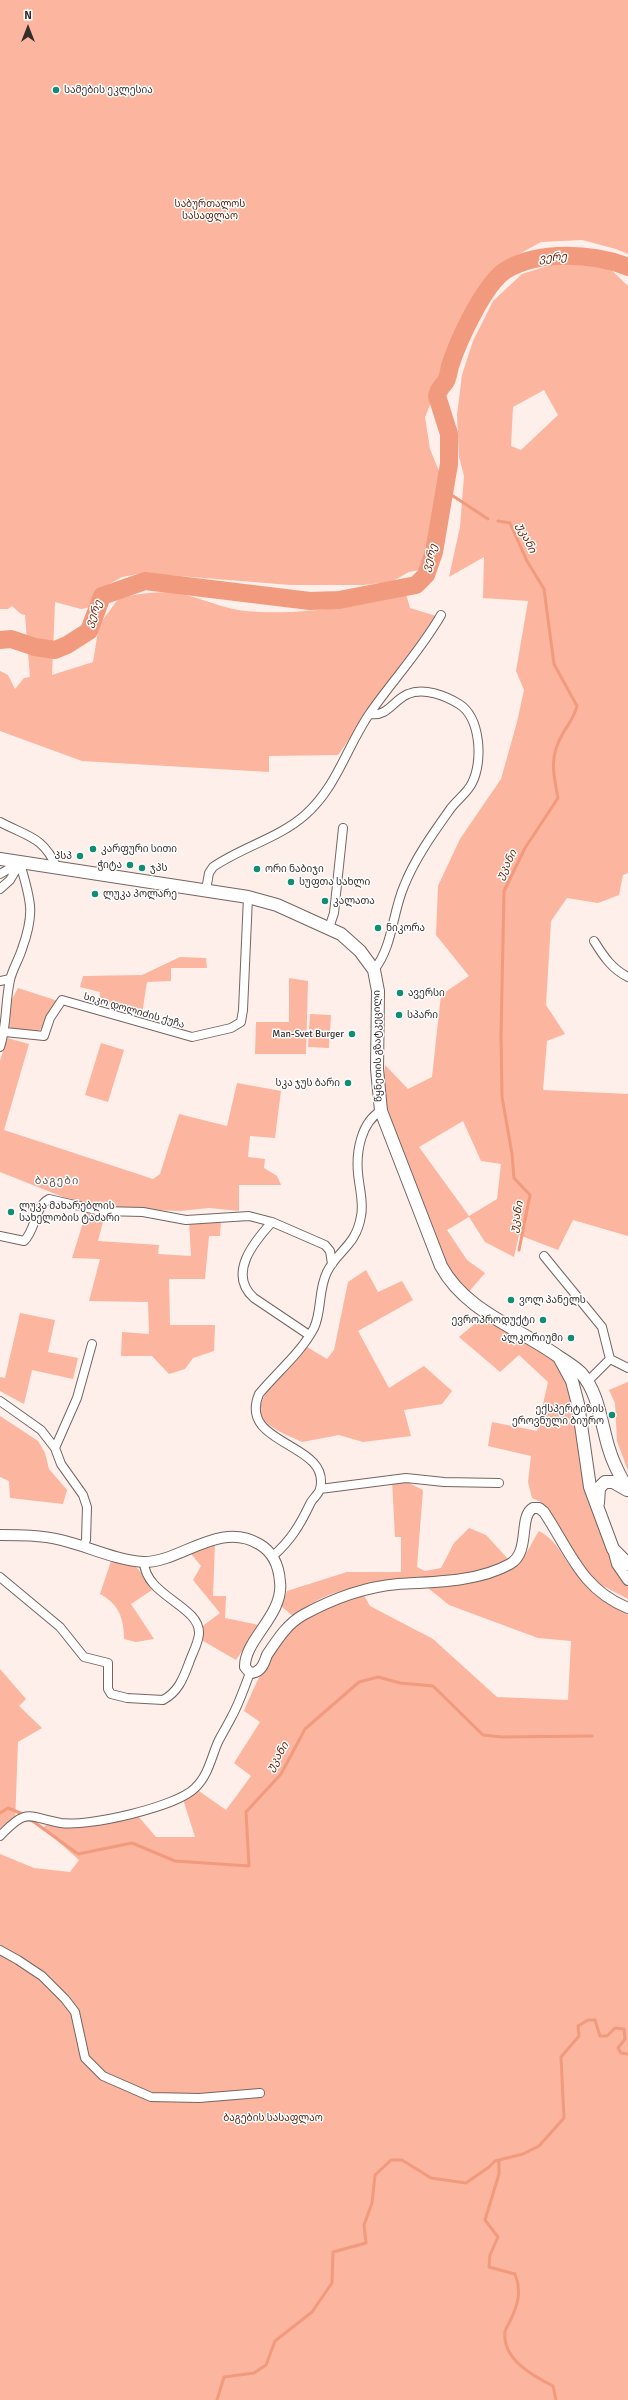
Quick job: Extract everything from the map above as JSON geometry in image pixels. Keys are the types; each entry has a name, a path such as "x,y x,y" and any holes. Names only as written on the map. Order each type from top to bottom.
{"main road":[{"name":"წყნეთის გზატკეცილი","path":"0,859 248,897 276,905 329,928 341,934 360,951 374,970 378,991 378,1098 381,1111 419,1214 441,1266 453,1286 474,1305 557,1355 579,1371 588,1381 598,1409 609,1450 628,1490"},
{"name":"წყნეთის გზატკეცილი","path":"557,1355 567,1369 576,1394 586,1470 598,1507 613,1549 628,1564"},
{"path":"598,1507 599,1488 605,1482 613,1482 628,1490"}],"street":[{"path":"206,890 209,873 213,867 278,832 310,810 334,779 370,714 430,635 441,615"},
{"path":"370,714 383,713 407,694 430,692 459,704 468,711 474,725 478,755 476,772 472,784 451,809 419,857 404,886 383,958 374,970"},
{"path":"0,822 34,836 52,857 57,868"},
{"path":"329,928 334,913 343,828"},
{"path":"0,874 20,863"},
{"path":"0,889 10,880 20,863"},
{"path":"0,1047 5,1032 5,1013 10,979 22,950 32,912 20,863"},
{"name":"სიკო დოლიძის ქუჩა","path":"5,1032 44,1036 50,1018 62,1000 192,1037 231,1028 241,1022 244,1010 248,897"},
{"path":"594,941 604,958 617,972 628,977"},
{"path":"0,980 10,979"},
{"path":"273,1556 297,1531 311,1502 320,1489 317,1468 312,1462 262,1426 254,1408 259,1394 309,1335 316,1320 323,1281 332,1264 349,1246 360,1222 362,1207 357,1166 360,1148 366,1124 372,1116 381,1111"},
{"path":"0,1236 24,1241 28,1236 44,1201 49,1199 63,1200 101,1211 143,1212 186,1220 249,1216 272,1222 325,1245 330,1251 332,1264"},
{"path":"272,1222 253,1242 248,1251 243,1284 247,1292 254,1298 309,1335"},
{"path":"544,1256 602,1327 610,1359 628,1368"},
{"path":"55,1448 77,1398 92,1344"},
{"path":"588,1381 610,1359"},
{"path":"0,1401 41,1430 55,1448 59,1459 75,1481 86,1503 86,1540 83,1546"},
{"path":"320,1489 406,1478 444,1482 499,1483"},
{"path":"250,1673 256,1672 262,1667 276,1642 295,1620 328,1602 376,1588 449,1582 511,1564 522,1548 526,1515 533,1508 540,1508 544,1512 579,1571 590,1583 618,1604 628,1608"},
{"path":"0,1535 58,1539 144,1562 161,1558 203,1542 234,1538 257,1542 273,1556 280,1580 280,1596 246,1657 245,1667 250,1673"},
{"path":"613,1549 617,1564 628,1580"},
{"path":"0,1577 60,1627 84,1657 108,1663 108,1689 111,1694 127,1698 162,1700 181,1684 197,1642 198,1628 196,1621 186,1610 165,1596 148,1578 144,1570 144,1562"},
{"path":"0,1836 16,1820 32,1815 62,1823 103,1821 128,1815 179,1798 195,1788 210,1766 218,1743 232,1718 250,1673"},
{"path":"0,1950 42,1976 65,1999 75,2012 85,2058 103,2076 151,2097 199,2098 260,2093"}],"green space":[{"name":"საბურთალოს სასაფლაო","path":"0,0 628,0 628,254 616,249 582,240 541,242 508,260 474,309 457,339 425,417 430,449 444,483 432,553 424,569 409,572 391,582 363,585 290,585 143,573 122,577 98,590 91,607 81,609 55,602 52,675 93,662 99,625 119,598 165,592 187,595 233,609 295,612 344,607 389,599 406,594 410,608 436,616 338,755 269,756 269,772 82,761 0,731 0,671 8,675 15,689 24,678 30,677 25,615 21,614 12,606 8,609 0,609"},
{"path":"567,260 605,264 628,286 628,873 623,875 619,895 598,903 567,898 551,921 546,1005 565,1034 547,1041 543,1090 628,1094 628,1236 573,1220 558,1250 519,1235 514,1257 485,1242 469,1217 447,1230 467,1260 485,1273 467,1294 446,1265 386,1108 383,1087 385,1065 408,1089 432,1077 441,995 469,976 436,935 438,886 460,839 501,779 517,722 524,690 516,671 528,601 483,598 484,557 449,577 460,527 464,476 459,457 457,415 462,375 473,341 493,301 522,274","holes":["544,390 558,415 521,450 511,446 513,407","463,1121 481,1161 501,1164 497,1199 469,1216 419,1147"]},
{"path":"180,957 206,958 207,968 171,968 171,981 147,982 142,1014 99,1003 100,992 80,987 83,976 142,975"},
{"path":"289,978 308,981 306,1054 255,1054 256,1022 289,1022"},
{"path":"18,988 58,1001 43,1027 36,1033 28,1033 8,1027 5,1012"},
{"path":"310,1014 331,1015 329,1048 308,1047"},
{"path":"7,1038 29,1044 4,1130 153,1179 160,1174 179,1114 227,1126 237,1083 281,1091 275,1138 250,1136 248,1157 265,1159 264,1168 277,1176 281,1185 239,1185 239,1211 209,1208 180,1211 105,1208 63,1197 0,1172 0,1061"},
{"path":"101,1043 124,1050 108,1102 85,1095"},
{"path":"87,1210 105,1214 98,1241 159,1245 158,1254 191,1256 189,1221 221,1221 220,1236 209,1236 205,1279 169,1279 170,1325 215,1325 214,1351 193,1358 185,1369 169,1374 152,1356 121,1356 122,1332 149,1334 148,1302 89,1301 100,1259 72,1258"},
{"path":"366,1270 378,1292 402,1281 413,1300 358,1331 389,1388 424,1366 452,1391 442,1404 404,1410 411,1436 363,1442 339,1435 302,1442 278,1431 266,1422 261,1413 262,1404 266,1393 273,1382 307,1347 327,1359 334,1350 348,1282"},
{"path":"20,1313 55,1320 48,1352 78,1358 73,1379 32,1370 24,1404 0,1391 0,1377 5,1378"},
{"path":"485,1315 552,1358 570,1383 581,1466 590,1506 605,1540 628,1580 628,1599 592,1580 541,1502 532,1498 528,1482 531,1456 488,1446 492,1422 537,1431 548,1382 519,1355 500,1372 459,1337"},
{"path":"628,1382 628,1471 617,1441 615,1403 609,1390"},
{"path":"0,1416 38,1441 45,1453 49,1469 67,1490 63,1504 10,1498 9,1481 0,1477"},
{"path":"392,1480 405,1481 423,1490 417,1567 425,1571 441,1568 454,1543 469,1528 486,1535 508,1559 484,1570 450,1580 422,1583 383,1584 346,1590 328,1595 311,1604 294,1617 281,1606 287,1591 347,1572 401,1572 401,1537 395,1537"},
{"name":"ბაგების სასაფლაო","path":"539,1531 551,1540 581,1578 628,1615 628,2400 0,2400 0,1854 34,1868 70,1872 79,1860 43,1828 50,1821 102,1822 138,1816 156,1837 195,1837 183,1799 196,1789 226,1810 251,1776 234,1763 260,1722 244,1711 262,1671 278,1645 297,1624 314,1611 362,1592 370,1606 433,1639 497,1697 568,1700 571,1641 538,1638 449,1605 428,1588 477,1580 503,1572 513,1567 523,1559"},
{"path":"215,1542 213,1596 226,1596 225,1618 259,1625 236,1660 198,1638 200,1628 220,1613 193,1580 201,1566 187,1549"},
{"path":"112,1558 133,1565 137,1568 152,1590 131,1604 154,1639 136,1642 124,1639 123,1625 116,1607 112,1602 100,1594"},
{"path":"0,1669 26,1699 19,1706 42,1728 18,1742 15,1824 0,1840"}],"waterway":[{"name":"ვერე","path":"0,640 11,639 35,647 55,650 67,645 89,631 102,596 145,581 310,601 339,600 416,585 426,575 434,552 449,464 449,434 437,396 439,390 446,381 450,366 465,328 489,287 506,270 534,259 567,256 583,257 614,262 628,267"},
{"name":"უკანი","path":"444,490 488,519"},
{"name":"უკანი","path":"498,521 510,523 527,561 544,589 554,664 577,706 573,717 559,742 554,758 553,765 558,798 525,848 504,891 501,1036 502,1097 512,1154 514,1178 530,1195 519,1250"},
{"name":"უკანი","path":"30,1819 78,1854 132,1843 175,1861 249,1866 246,1812 281,1774 305,1729 359,1682 378,1677 400,1683 433,1686 483,1735 502,1737 592,1736"},
{"name":"უკანი","path":"0,1813 8,1808 25,1815"},
{"path":"217,2400 224,2377 254,2373 266,2365 275,2341 312,2312 332,2283 333,2252 366,2243 364,2225 372,2203 375,2175 391,2160 402,2160 431,2178 466,2183 495,2161 523,2154 539,2146 564,2118 561,2057 579,2036 578,2026 588,2020 595,2020 600,2036 607,2036 615,2028 624,2029 625,2039 618,2048 621,2053 628,2054"},
{"path":"499,2160 499,2174 485,2220 498,2237 490,2255 489,2267 515,2274 519,2292 517,2304 505,2331 505,2342 508,2350 520,2365 528,2372 553,2386 556,2400"}],"place":[{"name":"სამების ეკლესია","path":"56,90"},
{"name":"კარფური სითი","path":"93,849"},
{"name":"პსპ","path":"80,856"},
{"name":"ჭიტა","path":"130,865"},
{"name":"ჯპს","path":"142,868"},
{"name":"ორი ნაბიჯი","path":"257,869"},
{"name":"სუფთა სახლი","path":"291,882"},
{"name":"ლუკა პოლარე","path":"95,894"},
{"name":"კალათა","path":"325,901"},
{"name":"ნიკორა","path":"378,928"},
{"name":"ავერსი","path":"400,993"},
{"name":"სპარი","path":"399,1015"},
{"name":"Man-Svet Burger","path":"352,1034"},
{"name":"სკა ჯუს ბარი","path":"348,1083"},
{"name":"ლუკა მახარებლის სახელობის ტაძარი","path":"11,1212"},
{"name":"ვოლ პანელს","path":"511,1300"},
{"name":"ევროპროდუქტი","path":"543,1320"},
{"name":"ალკორიუმი","path":"571,1338"},
{"name":"ექსპერტიზის ეროვნული ბიურო","path":"612,1415"}],"district":[{"name":"ბაგები","path":"57,1181"}]}
